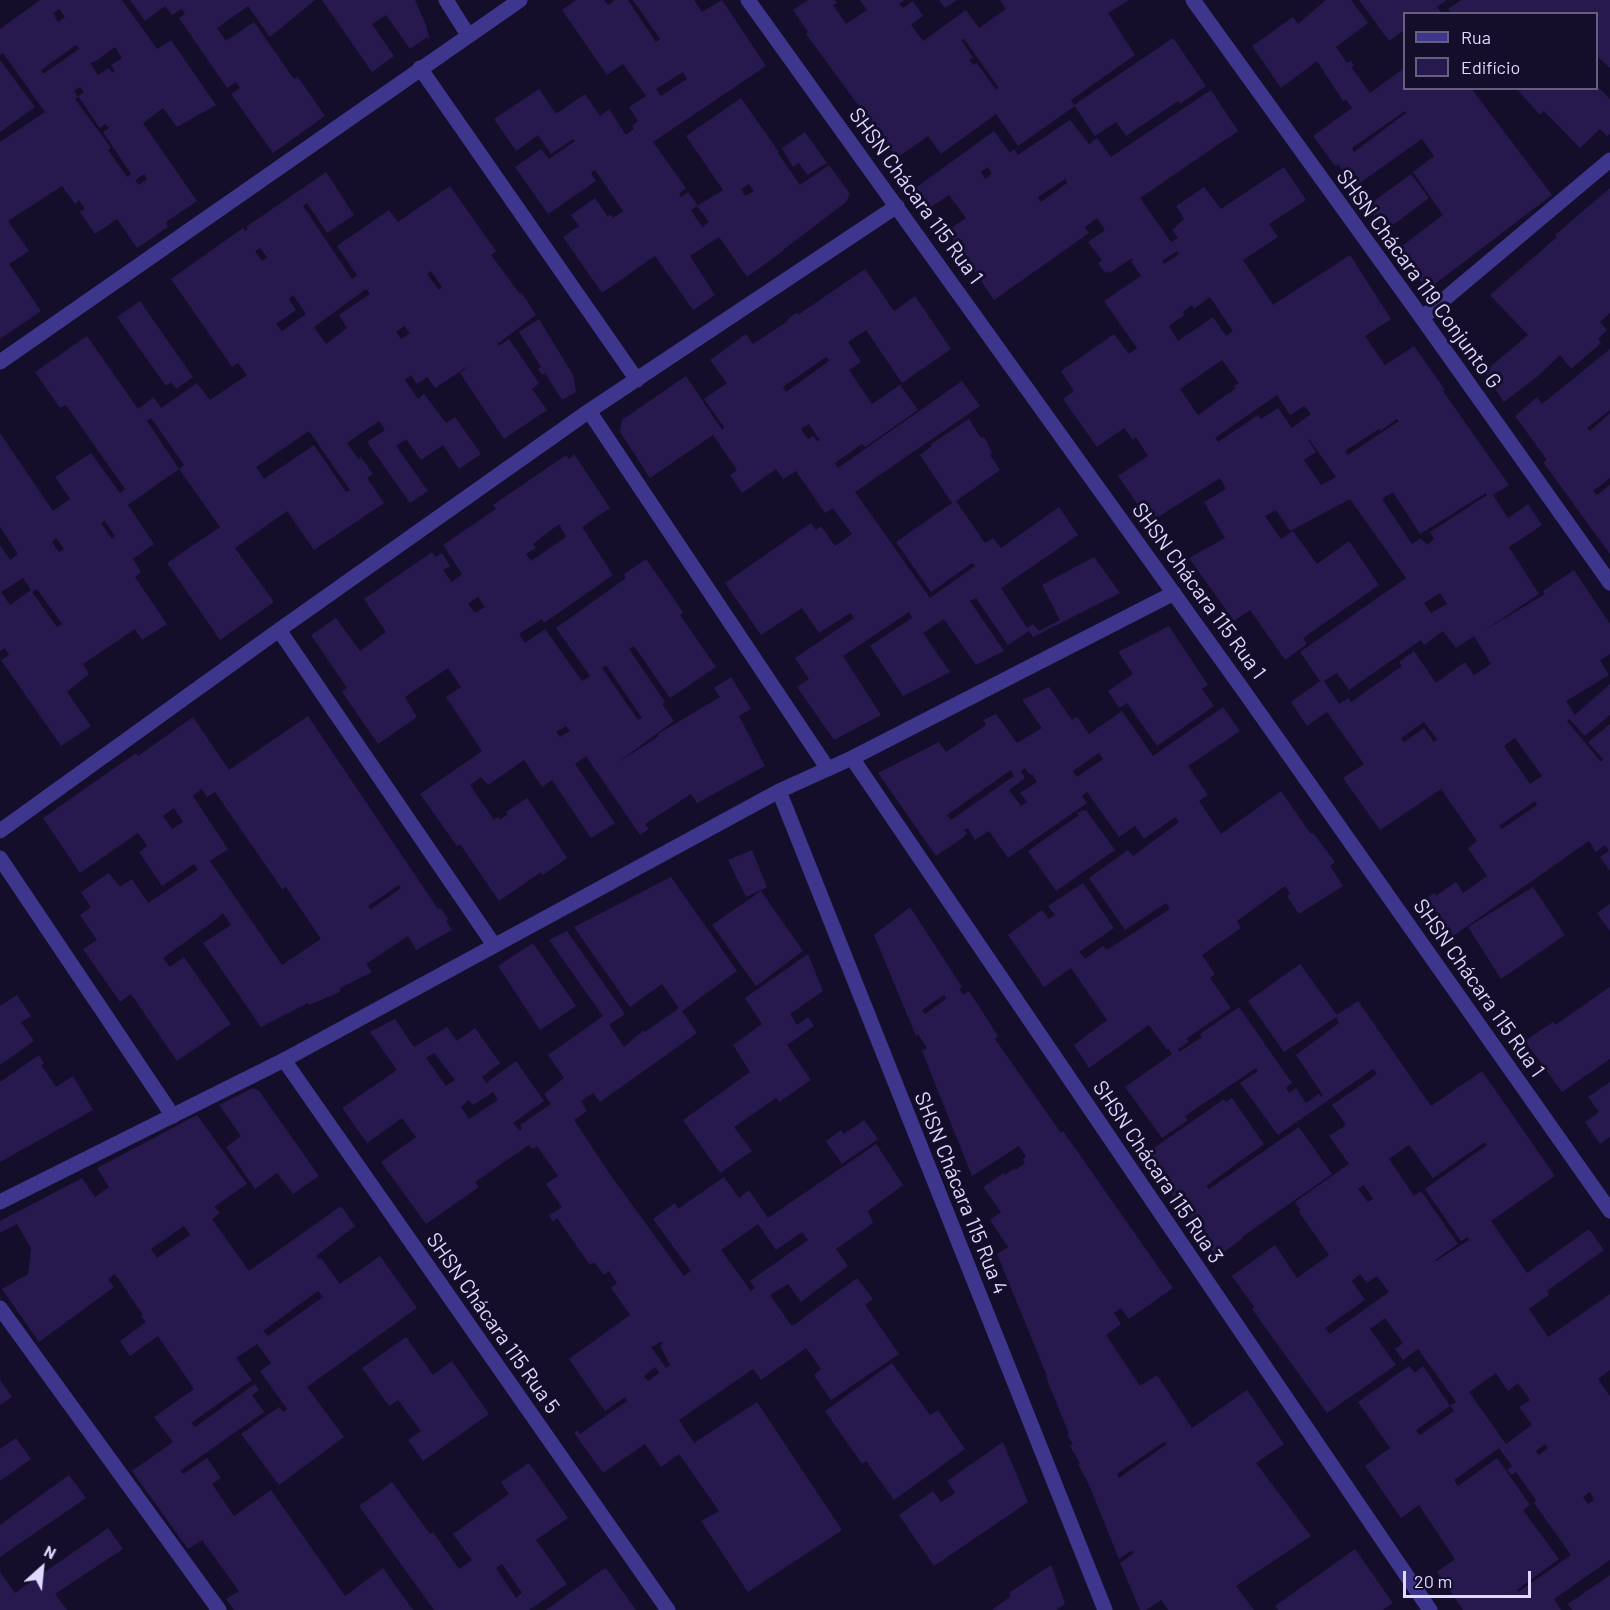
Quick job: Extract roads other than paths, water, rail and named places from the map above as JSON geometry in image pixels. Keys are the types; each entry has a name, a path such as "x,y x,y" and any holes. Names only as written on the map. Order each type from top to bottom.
{"street":[{"path":"446,0 468,35"},
{"path":"0,362 520,0"},
{"name":"SHSN Chácara 115 Rua 1","path":"748,0 1174,593 1610,1210"},
{"name":"SHSN Chácara 119 Conjunto G","path":"1193,0 1610,584"},
{"path":"420,68 637,380"},
{"path":"1422,318 1610,160"},
{"path":"0,831 589,411 897,206"},
{"path":"589,411 828,769"},
{"path":"0,1202 284,1060 779,791 852,758 1174,593"},
{"path":"279,630 494,945"},
{"name":"SHSN Chácara 115 Rua 3","path":"852,758 1430,1610"},
{"name":"SHSN Chácara 115 Rua 4","path":"779,791 1105,1610"},
{"path":"0,858 172,1116"},
{"name":"SHSN Chácara 115 Rua 5","path":"284,1060 668,1610"},
{"path":"0,1308 219,1610"}]}
